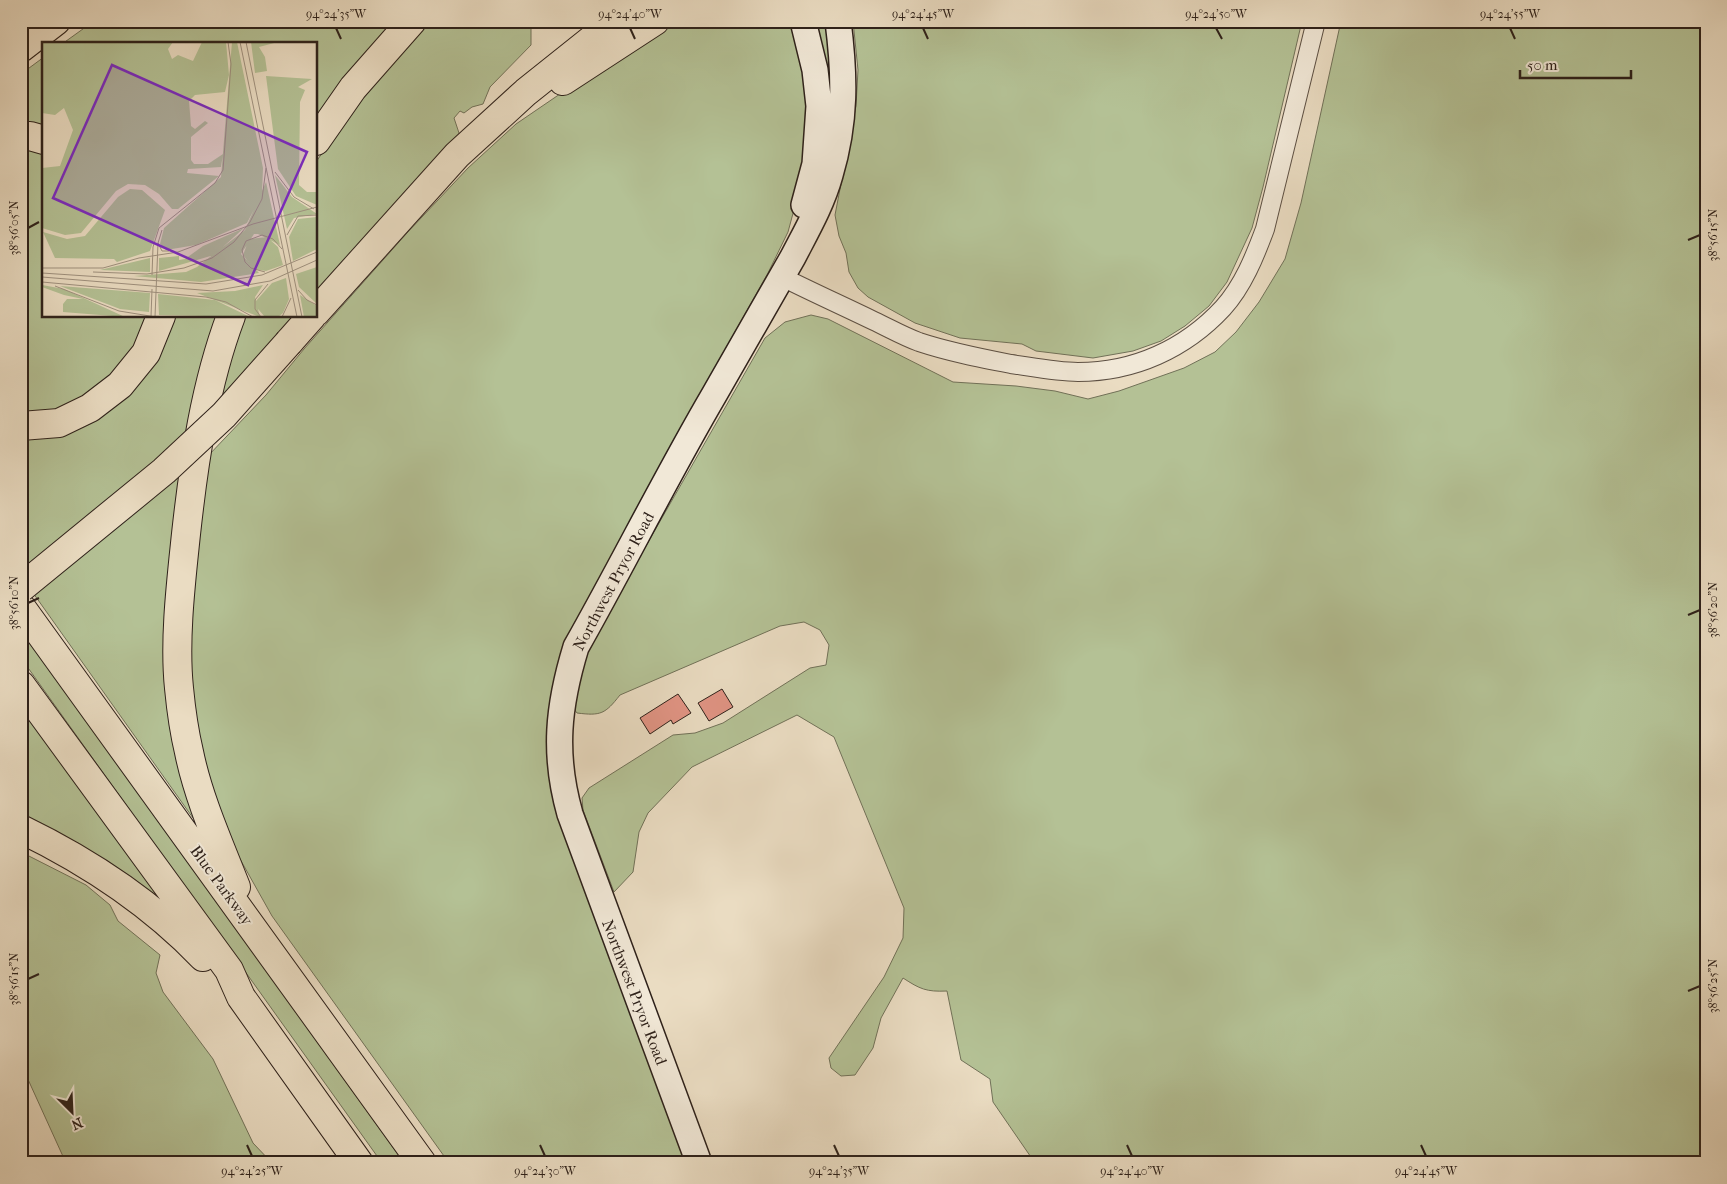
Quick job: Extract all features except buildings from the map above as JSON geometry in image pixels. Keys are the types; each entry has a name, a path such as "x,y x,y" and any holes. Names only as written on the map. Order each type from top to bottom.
{"highway":[{"path":"21,48 56,21"},
{"path":"318,138 353,88 412,21"},
{"path":"318,310 457,155 526,92 615,21"},
{"path":"485,129 580,71 655,21"},
{"path":"21,136 42,139"},
{"path":"21,426 59,423 90,408 120,385 146,353 161,318"},
{"path":"230,318 224,334 208,397 192,475 178,636 179,687 189,753 203,801 251,926"},
{"path":"21,588 164,471 224,415 310,318"},
{"name":"Blue Parkway","path":"21,607 422,1163"},
{"path":"21,685 229,970 241,997"},
{"path":"21,829 54,845 109,879 182,935 241,997 359,1163"}],"main road":[{"name":"Northwest Pryor Road","path":"782,277 815,164 819,106 815,70 803,21"},
{"name":"Northwest Pryor Road","path":"699,1163 570,814 560,773 561,709 566,678 576,647 707,405 782,277 819,207 830,176 841,131 844,103 842,53 838,21"}],"street":[{"path":"782,277 918,341 974,357 1077,372 1117,370 1147,361 1181,344 1224,307 1244,278 1254,258 1266,229 1316,21"}],"green space":[{"path":"94,21 403,21 318,127 318,42 65,42"},
{"path":"427,21 531,21 531,45 490,87 483,104 472,107 464,113 460,111 454,118 461,139 318,299 318,159 350,112"},
{"path":"671,21 790,21 803,66 810,110 799,191 788,232 768,273 643,496 570,642 551,715 686,1163 449,1163 272,916 240,859 221,819 206,777 195,721 191,681 190,631 207,457 266,395 304,349 407,233 468,168 516,124"},
{"path":"814,21 832,21 838,77 818,184"},
{"path":"853,21 1302,21 1252,228 1227,282 1209,306 1185,326 1161,341 1133,351 1093,358 1036,351 1022,344 960,338 915,323 868,297 858,288 849,272 846,253 839,236 835,215 856,106 858,70"},
{"path":"1341,21 1706,21 1706,1163 1035,1163 993,1102 990,1079 961,1060 947,991 924,989 903,978 881,1018 873,1048 855,1075 841,1076 831,1068 829,1058 884,977 903,938 904,908 834,737 797,715 692,767 648,813 639,832 633,872 614,892 583,810 582,798 589,788 673,735 695,733 723,723 810,668 826,665 829,645 820,630 804,622 780,626 620,695 606,710 597,714 577,713 571,705 585,657 600,626 765,338 785,322 811,315 828,319 953,382 1016,386 1055,391 1088,399 1119,391 1184,368 1215,352 1236,332 1259,302 1285,259 1301,203"},
{"path":"42,58 42,128 21,126 21,74"},
{"path":"21,143 42,147 42,318 150,318 142,342 109,383 65,409 21,417"},
{"path":"168,318 224,318 173,648 202,828 21,576 21,433 74,424"},
{"path":"241,318 301,318 216,412"},
{"path":"21,628 404,1163 382,1163 21,658"},
{"path":"21,707 162,901 160,903 21,817"},
{"path":"21,852 86,885 110,905 118,921 160,955 156,973 163,992 213,1059 253,1143 272,1163 66,1163 21,1064"}]}
